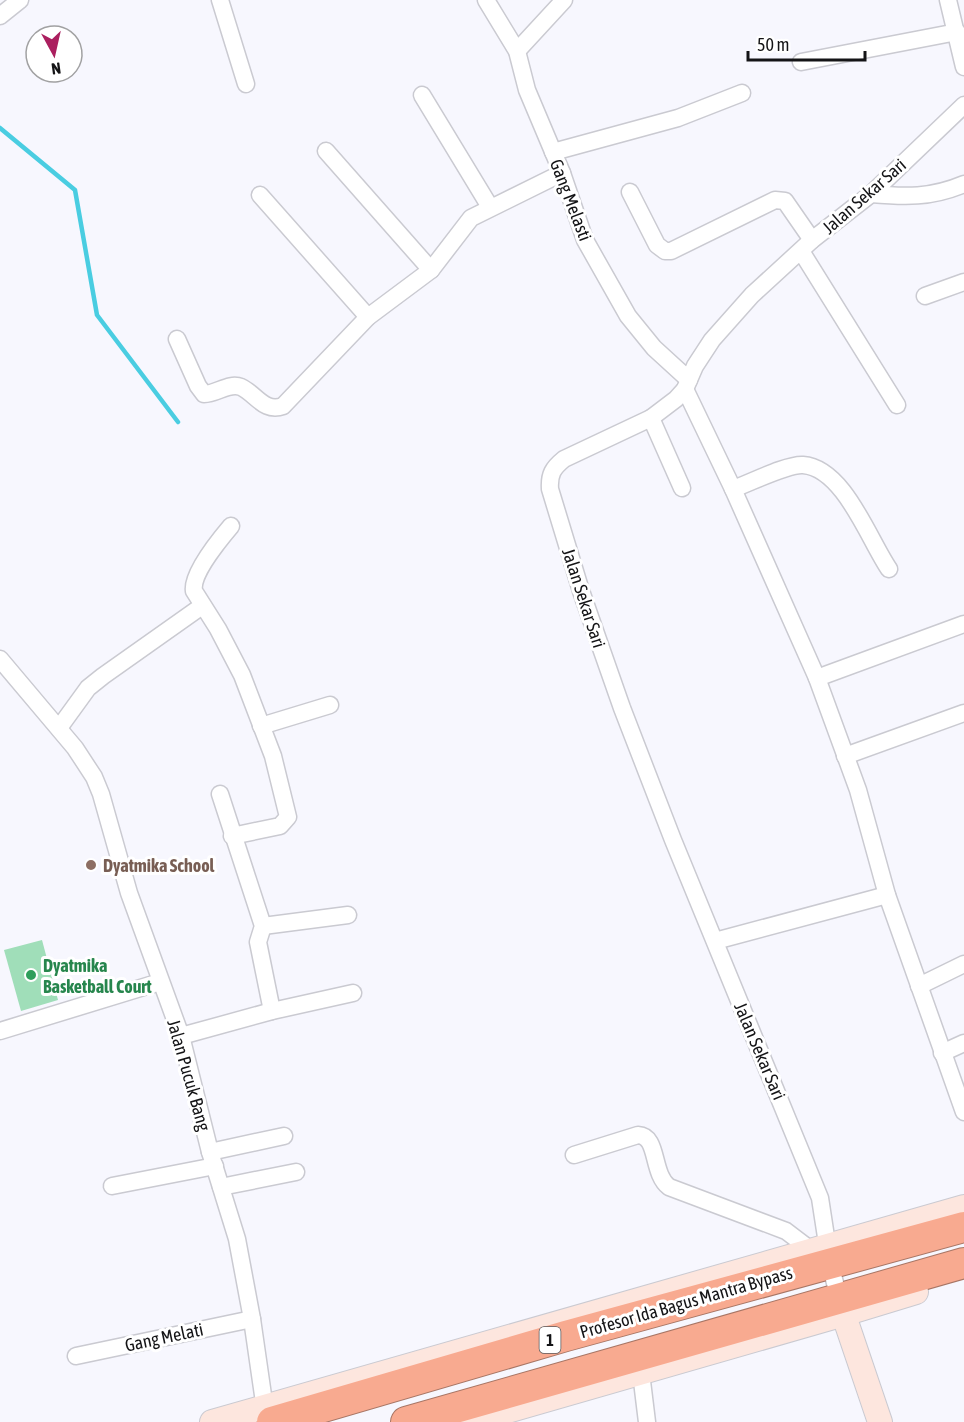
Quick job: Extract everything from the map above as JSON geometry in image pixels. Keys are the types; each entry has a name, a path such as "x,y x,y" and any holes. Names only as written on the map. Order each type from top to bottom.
{"highway":[{"name":"Profesor Ida Bagus Mantra Bypass","path":"268,1417 566,1336 823,1253 964,1227"},
{"name":"1","path":"406,1422 436,1418 841,1307 964,1263"}],"street":[{"path":"0,16 20,0"},
{"path":"220,0 246,84"},
{"name":"Gang Melasti","path":"486,0 517,51 527,90 562,172 585,240 628,316 687,385"},
{"path":"517,51 564,0"},
{"path":"948,0 964,66"},
{"path":"801,62 957,32"},
{"path":"553,152 678,118 742,93"},
{"path":"422,95 490,207"},
{"name":"Jalan Sekar Sari","path":"841,1307 823,1253 820,1198 621,708 581,591 550,489 549,476 554,467 564,459 651,418 666,408 687,385 695,366 730,317 806,246 871,194 964,105"},
{"path":"326,151 431,270"},
{"path":"177,339 198,386 204,394 212,394 234,385 242,388 268,407 277,408 289,401 368,318 431,270 471,218 562,172"},
{"path":"871,194 910,197 938,193 964,184"},
{"path":"630,192 657,245 665,251 671,251 775,200 785,201 806,246 897,405"},
{"path":"260,195 368,318"},
{"path":"925,296 964,282"},
{"path":"687,385 818,678 858,790 887,895 964,1112"},
{"path":"651,418 682,488"},
{"path":"733,489 786,468 804,465 819,471 844,490 876,550 889,569"},
{"path":"231,526 216,544 193,586 242,675 273,756 288,817 280,826 232,836"},
{"path":"59,728 88,688 202,606"},
{"path":"818,678 964,624"},
{"name":"Jalan Pucuk Bang","path":"0,659 59,728 88,767 101,794 129,893 160,982 182,1036 213,1159 237,1239 268,1417"},
{"path":"261,726 330,705"},
{"path":"845,756 964,713"},
{"path":"220,794 263,926 258,942 272,1011"},
{"path":"715,940 887,895"},
{"path":"263,926 348,915"},
{"path":"919,987 964,964"},
{"path":"0,1031 160,982"},
{"path":"182,1036 272,1011 353,993"},
{"path":"942,1053 964,1043"},
{"path":"574,1155 644,1135 653,1149 659,1176 662,1182 669,1187 786,1231 823,1253 964,1207"},
{"path":"112,1186 213,1159 284,1136"},
{"path":"221,1187 296,1172"},
{"path":"469,1422 641,1373 841,1307 964,1278"},
{"path":"841,1307 880,1422"},
{"name":"Gang Melati","path":"76,1356 252,1319"},
{"path":"641,1373 647,1422"},
{"path":"212,1422 268,1417"}],"green space":[{"name":"Dyatmika Basketball Court","path":"42,940 58,1000 21,1011 4,950"}],"waterway":[{"path":"0,128 75,190 97,315 178,422"}],"place":[{"name":"Dyatmika School","path":"91,865"},
{"name":"Dyatmika Basketball Court","path":"31,975"}]}
